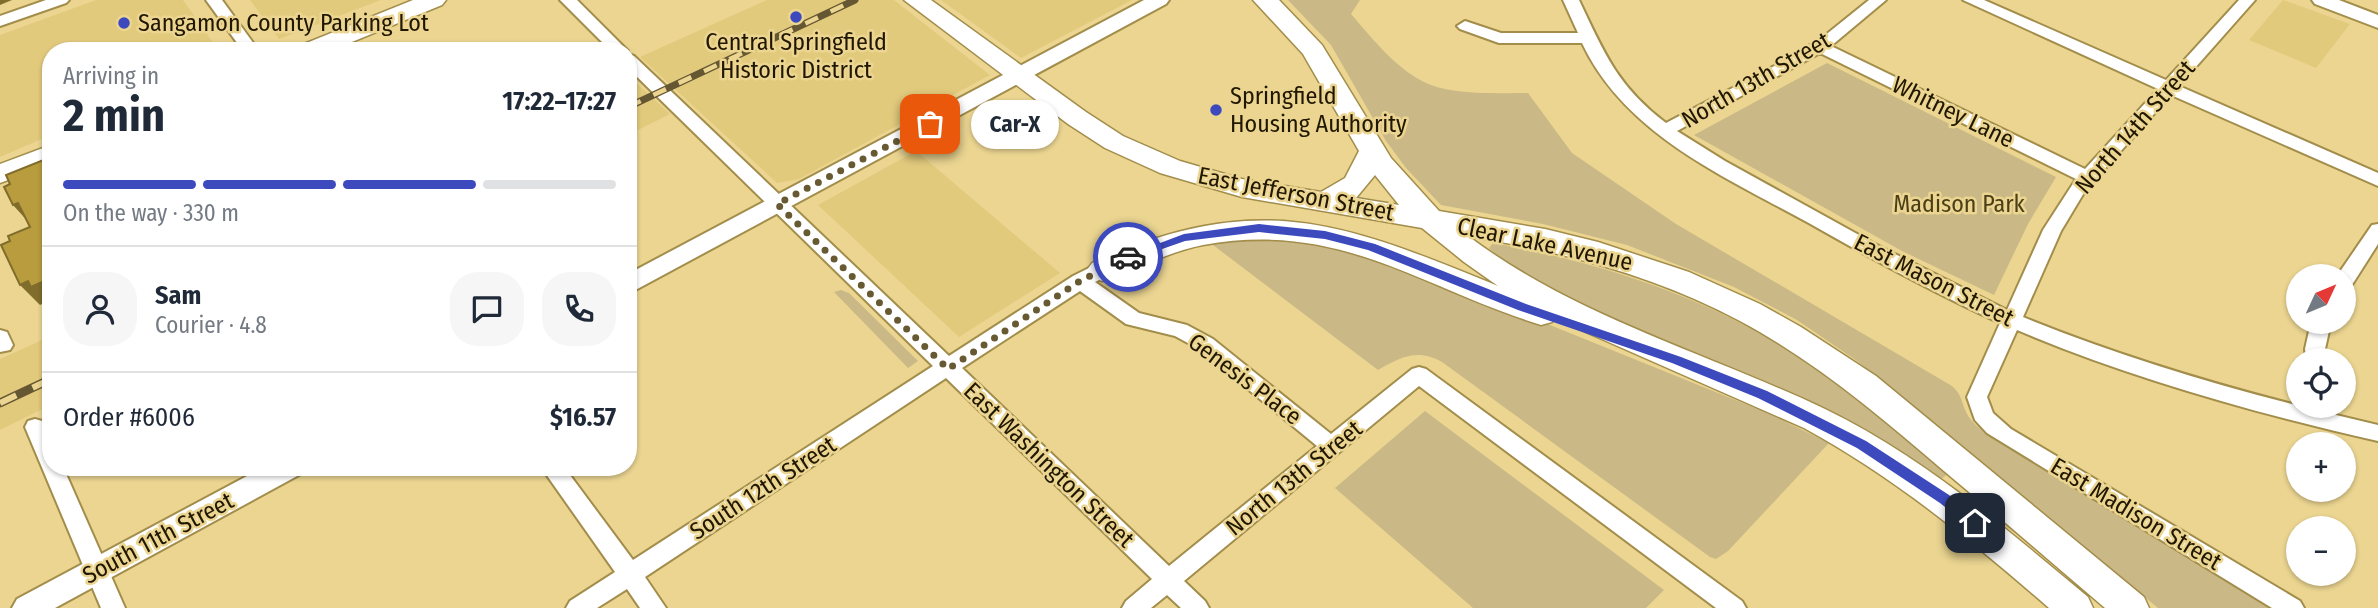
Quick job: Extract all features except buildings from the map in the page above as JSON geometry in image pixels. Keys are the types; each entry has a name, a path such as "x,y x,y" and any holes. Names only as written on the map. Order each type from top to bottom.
{"main road":[{"path":"329,42 434,0"},
{"name":"East Jefferson Street","path":"916,0 1086,124 1140,155 1209,180 1320,202 1434,220"},
{"path":"1265,0 1292,22 1317,53 1372,151 1405,193 1434,220"},
{"path":"1320,202 1345,193 1357,185 1364,176 1372,151"},
{"path":"0,174 42,158"},
{"name":"Clear Lake Avenue","path":"1434,220 1472,254 1546,302 1598,328 1763,395 1862,444 1945,499 2075,608"},
{"name":"Clear Lake Avenue","path":"1434,220 1545,239 1598,252 1679,280 1749,312 1790,335 1865,385 2131,608"},
{"path":"1091,275 1150,248 1208,233 1259,228 1325,235 1371,247 1522,307 1677,360"}],"street":[{"path":"0,21 61,0"},
{"path":"214,0 244,42"},
{"path":"568,0 611,42"},
{"path":"637,280 1159,0"},
{"name":"East Mason Street","path":"1571,0 1587,38 1615,85 1665,131 1702,155 1872,250 2012,320 2185,383 2286,405"},
{"name":"North 13th Street","path":"1665,131 1771,77 1820,47 1878,0"},
{"path":"1971,0 2378,180"},
{"name":"North 14th Street","path":"1984,416 1978,406 1977,397 2052,230 2086,177 2247,0"},
{"path":"2322,0 2378,22"},
{"path":"1465,26 1499,38 1587,38"},
{"name":"Whitney Lane","path":"1820,47 2086,177"},
{"name":"East Washington Street","path":"637,68 1198,608"},
{"path":"2355,264 2378,230"},
{"name":"South 12th Street","path":"578,608 1091,275"},
{"name":"Genesis Place","path":"1091,275 1133,319 1180,330 1206,344 1332,447"},
{"name":"North 13th Street","path":"1134,608 1419,375 1707,601"},
{"name":"East Madison Street","path":"1984,416 2004,435 2292,608"},
{"name":"East Mason Street","path":"2340,418 2378,433"},
{"path":"35,427 42,444"},
{"path":"55,476 113,608"},
{"name":"South 11th Street","path":"27,608 272,476"},
{"path":"558,476 654,608"},
{"path":"1707,601 1734,608"}],"shaded area":[{"path":"96,0 183,0 213,42 42,42 42,139 0,157 0,35"},
{"path":"250,0 381,0 279,39"},
{"path":"767,0 894,0 990,75 799,179 777,183 640,57"},
{"path":"941,0 1132,0 1021,58"},
{"path":"2283,0 2350,24 2316,68 2249,40"},
{"path":"637,83 670,114 637,130"},
{"path":"916,151 1060,273 959,337 818,205"},
{"path":"42,340 42,409 0,430 0,359"}],"green space":[{"path":"1288,0 1360,0 1351,14 1397,64 1431,85 1466,92 1528,93 1572,153 1676,224 1952,386 1960,395 1971,420 1992,438 2271,608 2158,608 1857,361 1797,320 1734,287 1627,245 1543,224 1441,205 1406,168 1386,141 1331,45"},
{"name":"Madison Park","path":"1827,63 2056,177 2028,224 1994,295 1902,251 1694,135"},
{"path":"1315,238 1414,270 1770,414 1829,443 1728,551 1716,559 1710,557 1442,362 1425,356 1409,356 1378,370 1205,239"},
{"path":"1493,243 1614,272 1653,285 1729,317 1765,336 1840,384 1948,474 1941,479 1893,446 1846,419 1758,378 1595,311 1547,287 1504,261 1489,248"},
{"path":"841,290 849,293 918,361 908,368 834,292"},
{"path":"1425,411 1664,590 1646,608 1473,608 1335,488"}],"railway":[{"path":"637,103 855,0"},
{"path":"0,403 42,383"}],"way so far":[{"path":"930,124 777,204 948,369 1080,281 1128,257"}],"place":[{"name":"Central Springfield Historic District","path":"796,17"},
{"name":"Sangamon County Parking Lot","path":"124,23"},
{"name":"Springfield Housing Authority","path":"1216,110"},
{"name":"Car-X","path":"930,124"}],"route":[{"path":"1128,257 1167,242 1197,235 1259,228 1296,230 1371,247 1522,307 1677,360 1763,395 1862,444 1945,499 1975,523"}]}
